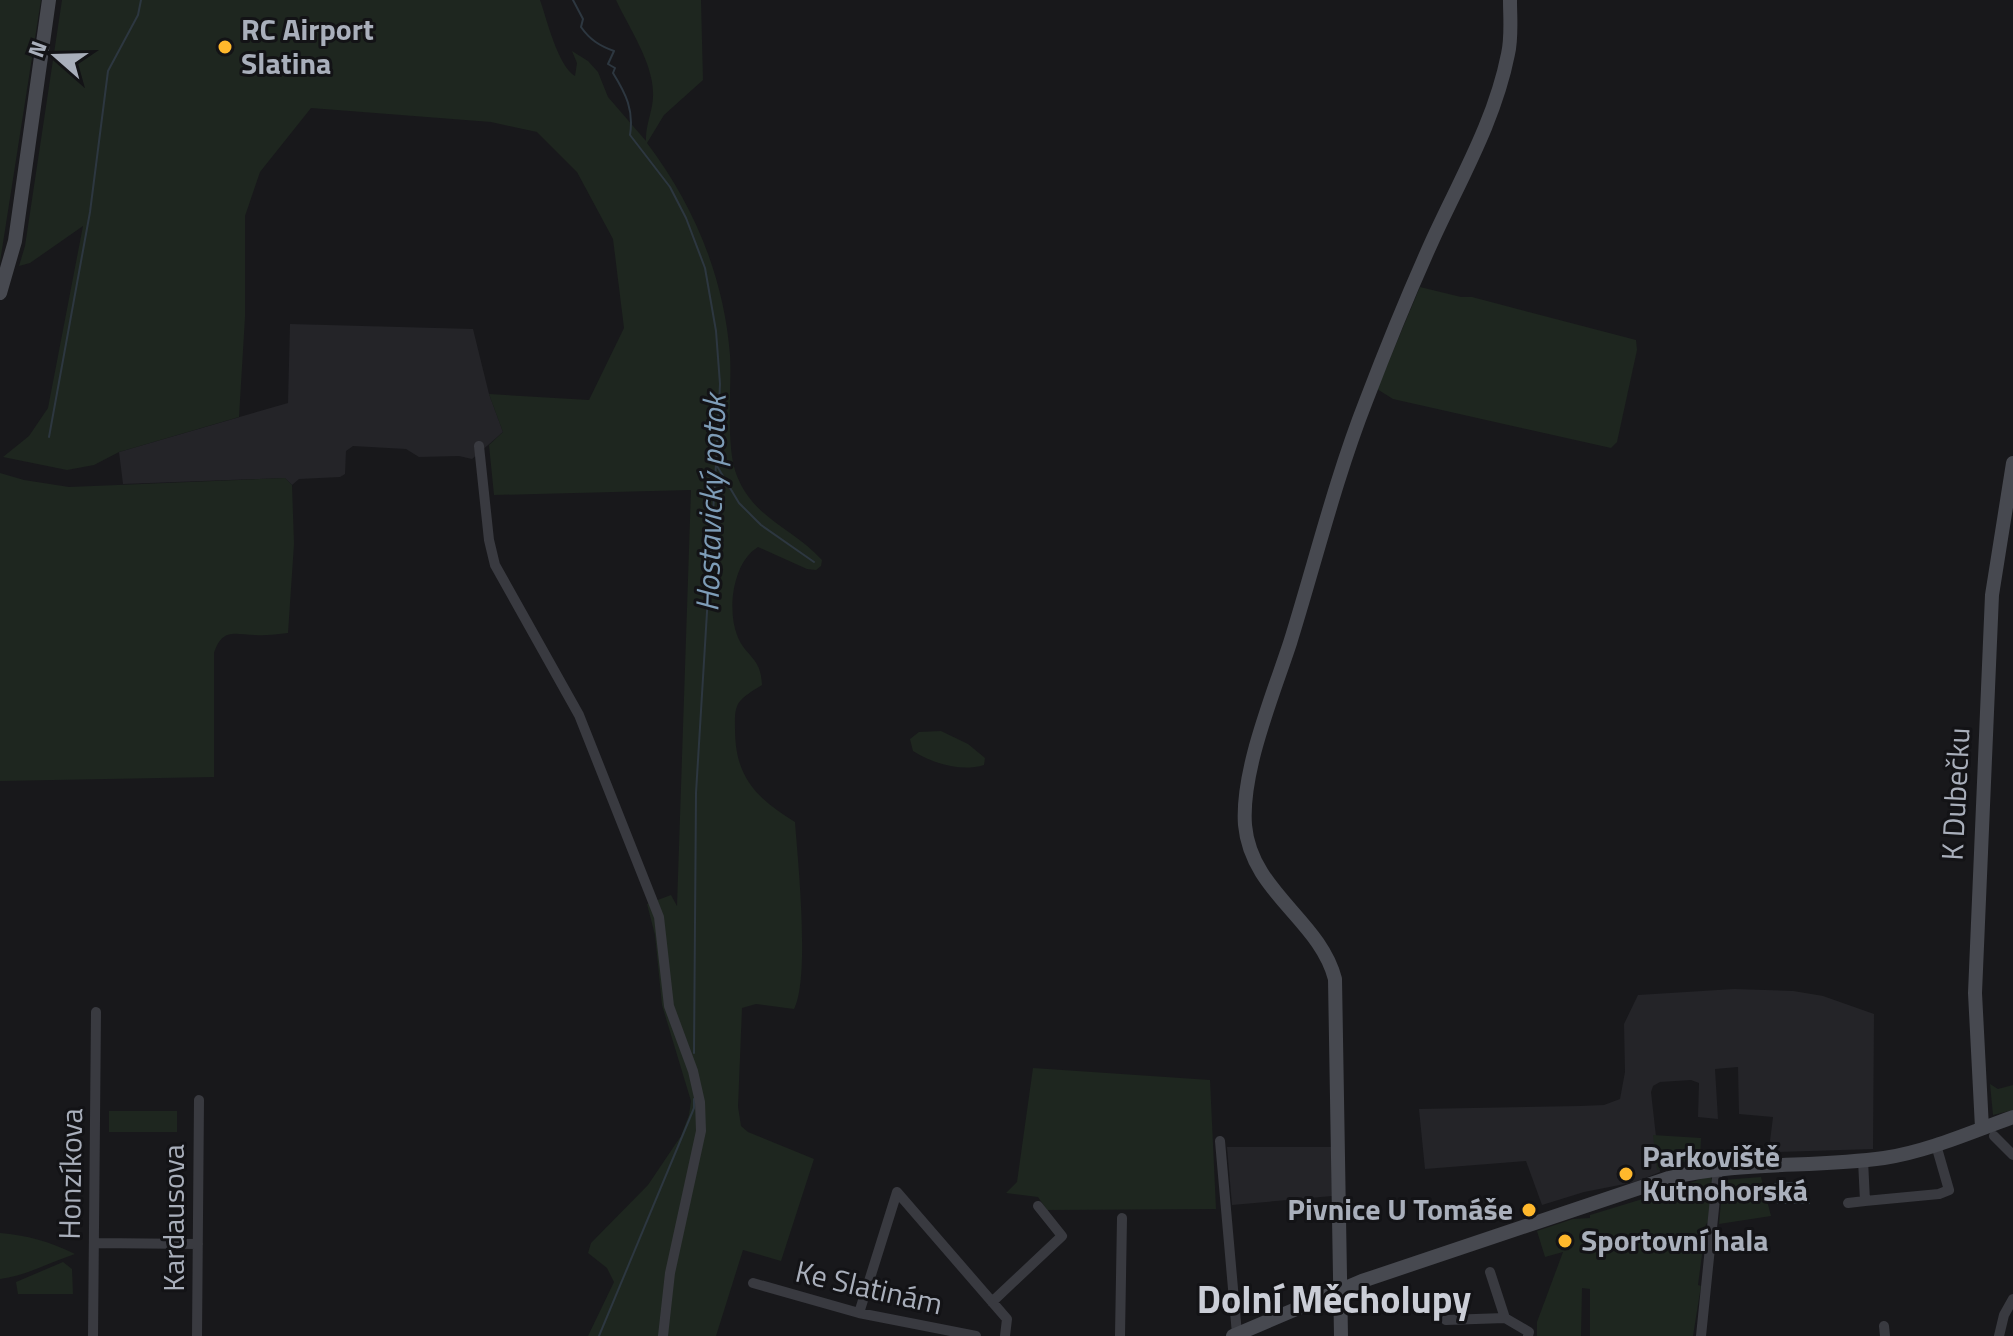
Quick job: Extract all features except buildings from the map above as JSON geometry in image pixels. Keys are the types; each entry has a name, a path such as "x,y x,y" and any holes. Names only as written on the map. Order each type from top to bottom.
{"street":[{"path":"0,293 15,241 49,0"},
{"path":"1341,1336 1336,990 1332,968 1317,943 1269,886 1252,855 1245,825 1246,794 1260,737 1350,445 1417,274 1493,113 1509,51 1510,0"},
{"path":"479,446 489,540 495,565 579,715 659,917 669,1006 693,1071 700,1102 701,1131 670,1273 663,1336"},
{"name":"K Dubečku","path":"1988,1132 1975,993 1993,577 2013,463"},
{"name":"Honzíkova","path":"93,1336 96,1012"},
{"name":"Kardausova","path":"197,1336 199,1100"},
{"path":"1220,1141 1235,1335 1388,1272 1660,1181 1718,1169 1863,1160 1988,1132 2013,1117"},
{"path":"1988,1132 2013,1155"},
{"path":"1848,1203 1922,1197 1949,1190 1936,1145"},
{"path":"1863,1160 1865,1201"},
{"path":"1701,1336 1718,1169"},
{"path":"859,1313 897,1192 1007,1319 1005,1336"},
{"path":"992,1302 1062,1236 1038,1206"},
{"path":"1120,1336 1122,1218"},
{"path":"94,1243 198,1244"},
{"path":"1490,1272 1505,1318"},
{"name":"Ke Slatinám","path":"753,1283 859,1313 976,1336"},
{"path":"1999,1336 2004,1315 2013,1299"},
{"path":"1446,1320 1505,1318 1529,1332 1528,1336"}],"shaded area":[{"path":"0,0 41,0 0,262"},
{"path":"62,0 540,0 554,42 569,71 575,76 577,63 572,51 598,72 608,97 646,141 653,98 652,80 616,0 701,0 703,80 664,115 647,143 679,191 692,217 704,243 721,298 730,355 730,433 737,476 753,503 822,560 816,570 807,569 758,547 743,563 734,587 733,612 737,635 759,668 762,685 738,704 735,716 736,746 750,784 769,804 795,822 802,947 799,994 794,1009 756,1004 742,1008 738,1107 741,1126 748,1132 814,1159 781,1261 743,1250 716,1336 588,1336 614,1282 607,1268 588,1253 591,1243 648,1185 681,1136 691,1101 662,1005 655,935 647,904 671,895 677,906 691,490 494,495 489,445 503,432 489,394 589,400 624,328 613,239 577,172 537,132 491,122 311,108 260,172 245,216 245,317 239,417 119,452 94,465 67,470 3,457 29,436 48,408 83,226 30,263 19,266 25,246"},
{"path":"1420,287 1472,297 1636,340 1637,350 1617,442 1611,448 1393,399 1377,389"},
{"path":"290,324 473,329 489,394 503,432 472,459 459,456 419,457 406,449 353,446 346,451 345,474 340,477 299,479 292,485 285,478 123,484 119,452 288,403"},
{"path":"0,473 69,487 285,478 292,485 294,544 288,633 230,634 217,645 214,653 214,777 0,781"},
{"path":"941,731 968,744 985,758 984,765 966,768 948,766 913,751 910,739 919,732"},
{"path":"1734,989 1793,991 1823,996 1874,1014 1873,1149 1778,1152 1770,1141 1773,1117 1739,1114 1738,1067 1715,1069 1718,1119 1698,1117 1699,1083 1691,1080 1660,1082 1653,1086 1651,1092 1660,1172 1635,1182 1584,1192 1542,1205 1526,1161 1425,1169 1419,1109 1604,1105 1620,1099 1625,1072 1624,1024 1638,995"},
{"path":"1033,1068 1210,1080 1216,1209 1047,1210 1038,1197 1006,1193 1017,1182"},
{"path":"1990,1084 1998,1089 2013,1085 2013,1110 1993,1115"},
{"path":"109,1111 177,1111 177,1132 109,1132"},
{"path":"1653,1135 1701,1138 1700,1157 1657,1170"},
{"path":"1227,1147 1331,1147 1332,1196 1232,1205"},
{"path":"1709,1176 1713,1180 1710,1221 1706,1224 1693,1336 1590,1336 1590,1289 1582,1288 1581,1336 1537,1336 1537,1322 1563,1252 1545,1257 1537,1231 1573,1219 1590,1218 1590,1215 1672,1190 1675,1195 1676,1188"},
{"path":"1761,1177 1771,1216 1719,1224 1723,1180"},
{"path":"1805,1182 1810,1204 1777,1204 1774,1183"},
{"path":"0,1233 38,1240 75,1254 29,1272 0,1279"},
{"path":"63,1262 72,1269 73,1294 18,1294 16,1282"}],"waterway":[{"path":"49,437 90,212 108,71 138,15 141,0"},
{"name":"Hostavický potok","path":"573,0 583,19 581,27 584,32 614,51 608,64 615,68 613,73 628,102 630,135 670,187 686,218 705,268 716,331 720,384 696,793 694,1053"},
{"path":"717,466 739,503 761,525 814,562"},
{"name":"Hostavický potok","path":"599,1336 694,1108 694,1099"}],"place":[{"name":"RC Airport Slatina","path":"225,47"},
{"name":"Parkoviště Kutnohorská","path":"1626,1174"},
{"name":"Pivnice U Tomáše","path":"1529,1210"},
{"name":"Sportovní hala","path":"1565,1241"}],"district":[{"name":"Dolní Měcholupy","path":"1334,1300"}]}
